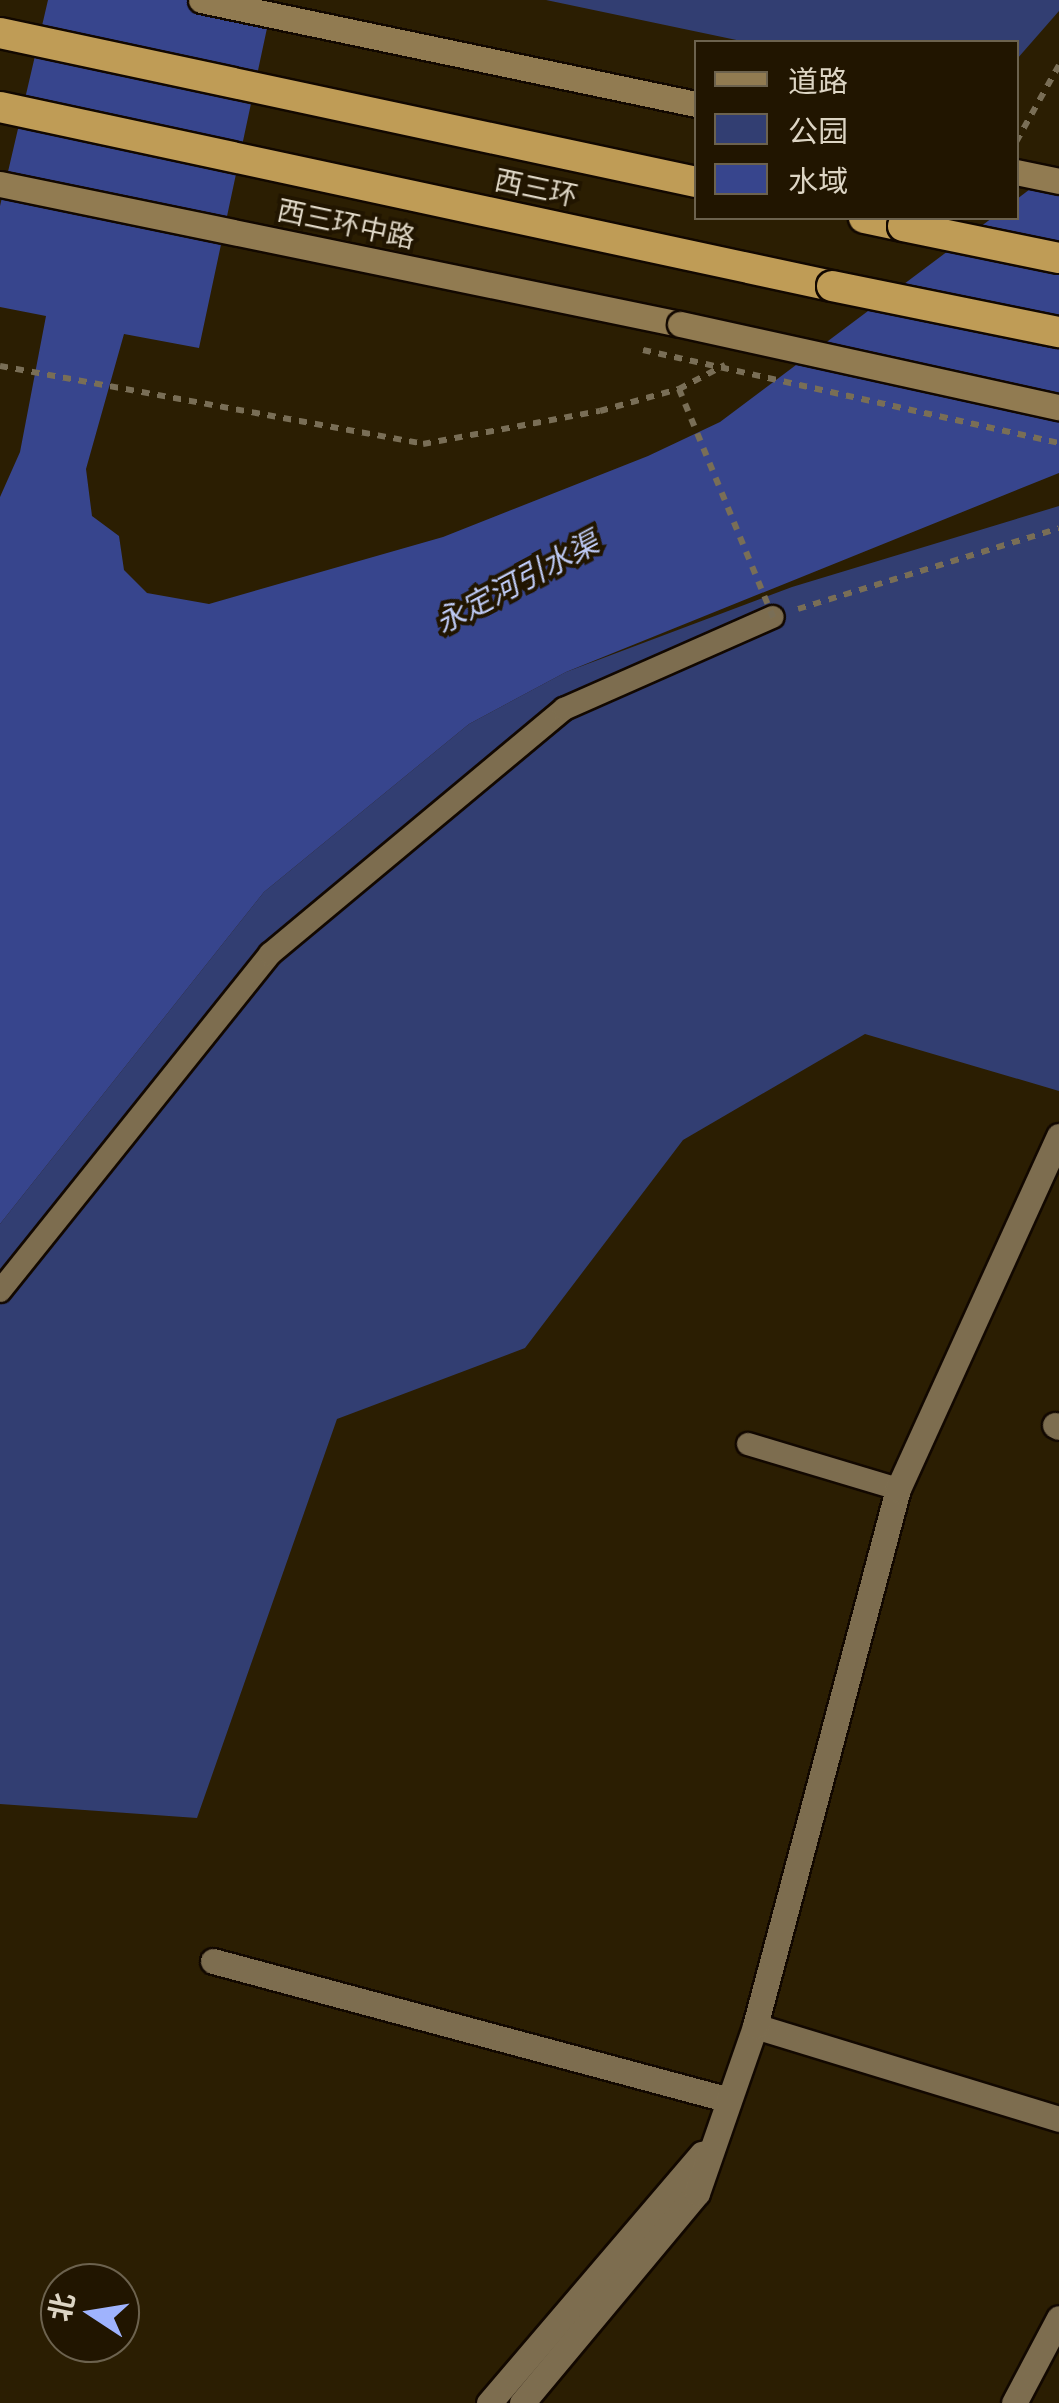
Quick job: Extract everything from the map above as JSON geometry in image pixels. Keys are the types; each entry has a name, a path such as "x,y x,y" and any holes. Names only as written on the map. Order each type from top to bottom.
{"highway":[{"name":"西三环","path":"0,34 694,182"},
{"name":"西三环","path":"11,110 1059,332"},
{"path":"874,220 1059,258"}],"street":[{"path":"201,0 694,104"},
{"path":"1019,173 1059,181"},
{"name":"西三环中路","path":"4,185 1059,406"},
{"path":"522,2403 697,2193 705,2150 754,2026 898,1489 1059,1136"},
{"path":"212,1961 726,2098"},
{"path":"754,2026 1059,2118"},
{"path":"490,2403 705,2150"},
{"path":"1014,2403 1059,2318"}],"lane":[{"path":"0,1291 270,954 564,709 773,616"},
{"path":"748,1444 898,1489"}],"path":[{"path":"1019,137 1059,65"},
{"path":"643,350 1059,443"},
{"path":"0,366 423,444 678,390 773,616 1059,528"}],"green space":[{"path":"546,0 1059,0 1059,11 1019,57 1019,40 736,40"},
{"path":"1059,506 1059,1091 865,1034 683,1140 525,1348 337,1419 197,1818 0,1804 0,1224 264,892 469,724 566,672 792,587"}],"water":[{"name":"永定河引水渠","path":"48,0 273,0 199,348 124,334 86,469 92,516 119,536 124,570 147,593 209,604 443,537 648,456 720,422 989,220 1019,220 1019,197 1059,167 1059,473 566,672 469,724 264,892 0,1224 0,497 20,452 46,316 0,307 0,206"}]}
